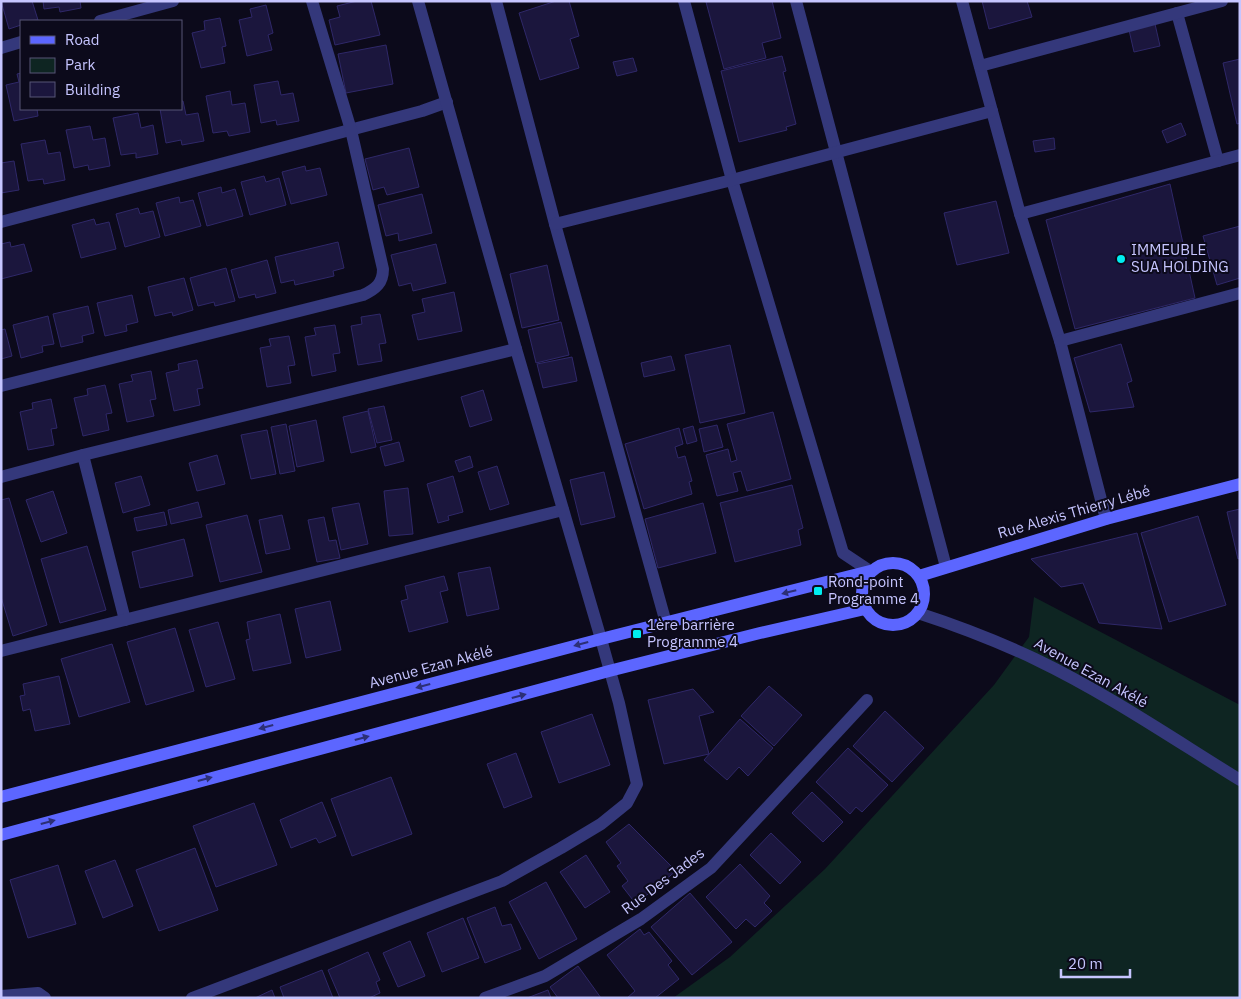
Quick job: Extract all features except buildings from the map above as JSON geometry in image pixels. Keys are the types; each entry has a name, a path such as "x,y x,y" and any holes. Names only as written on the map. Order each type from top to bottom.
{"main road":[{"name":"Rue Alexis Thierry Lébé","path":"919,576 1106,519 1240,484"},
{"path":"898,563 908,566 919,576 924,593 923,604 918,613 910,620 901,625 890,626 880,623 871,617 865,609 861,599 864,580 878,566 898,563"},
{"name":"Avenue Ezan Akélé","path":"1,797 601,639 870,572"},
{"path":"1,834 610,672 760,633 865,609"}],"street":[{"path":"104,20 173,1"},
{"path":"1,386 363,295 380,284 384,269 351,130 312,1"},
{"path":"192,998 502,881 601,824 627,803 637,784 601,639 418,1"},
{"path":"496,1 555,224 666,623"},
{"path":"684,1 732,180 843,553 870,572"},
{"path":"796,1 946,567"},
{"path":"962,1 1020,214 1060,341 1106,519"},
{"path":"980,66 1222,1"},
{"path":"1177,13 1218,161"},
{"path":"1,48 20,42"},
{"path":"1,222 422,111 447,102"},
{"path":"555,224 732,180 992,111"},
{"path":"1020,214 1240,155"},
{"path":"1060,341 1240,294"},
{"path":"1,477 516,348"},
{"path":"83,455 125,620"},
{"path":"1,651 563,510"},
{"name":"Avenue Ezan Akélé","path":"918,613 968,630 1043,663 1100,693 1240,780"},
{"name":"Rue Des Jades","path":"484,998 545,976 642,919 711,868 867,700"},
{"path":"1,996 38,993 45,998"}],"green space":[{"path":"1034,597 1240,705 1240,998 673,998 730,957 825,869 994,685 1029,637"}],"place":[{"name":"IMMEUBLE SUA HOLDING","path":"1121,259"},
{"name":"Rond-point Programme 4","path":"818,591"},
{"name":"1ère barrière Programme 4","path":"637,634"}]}
